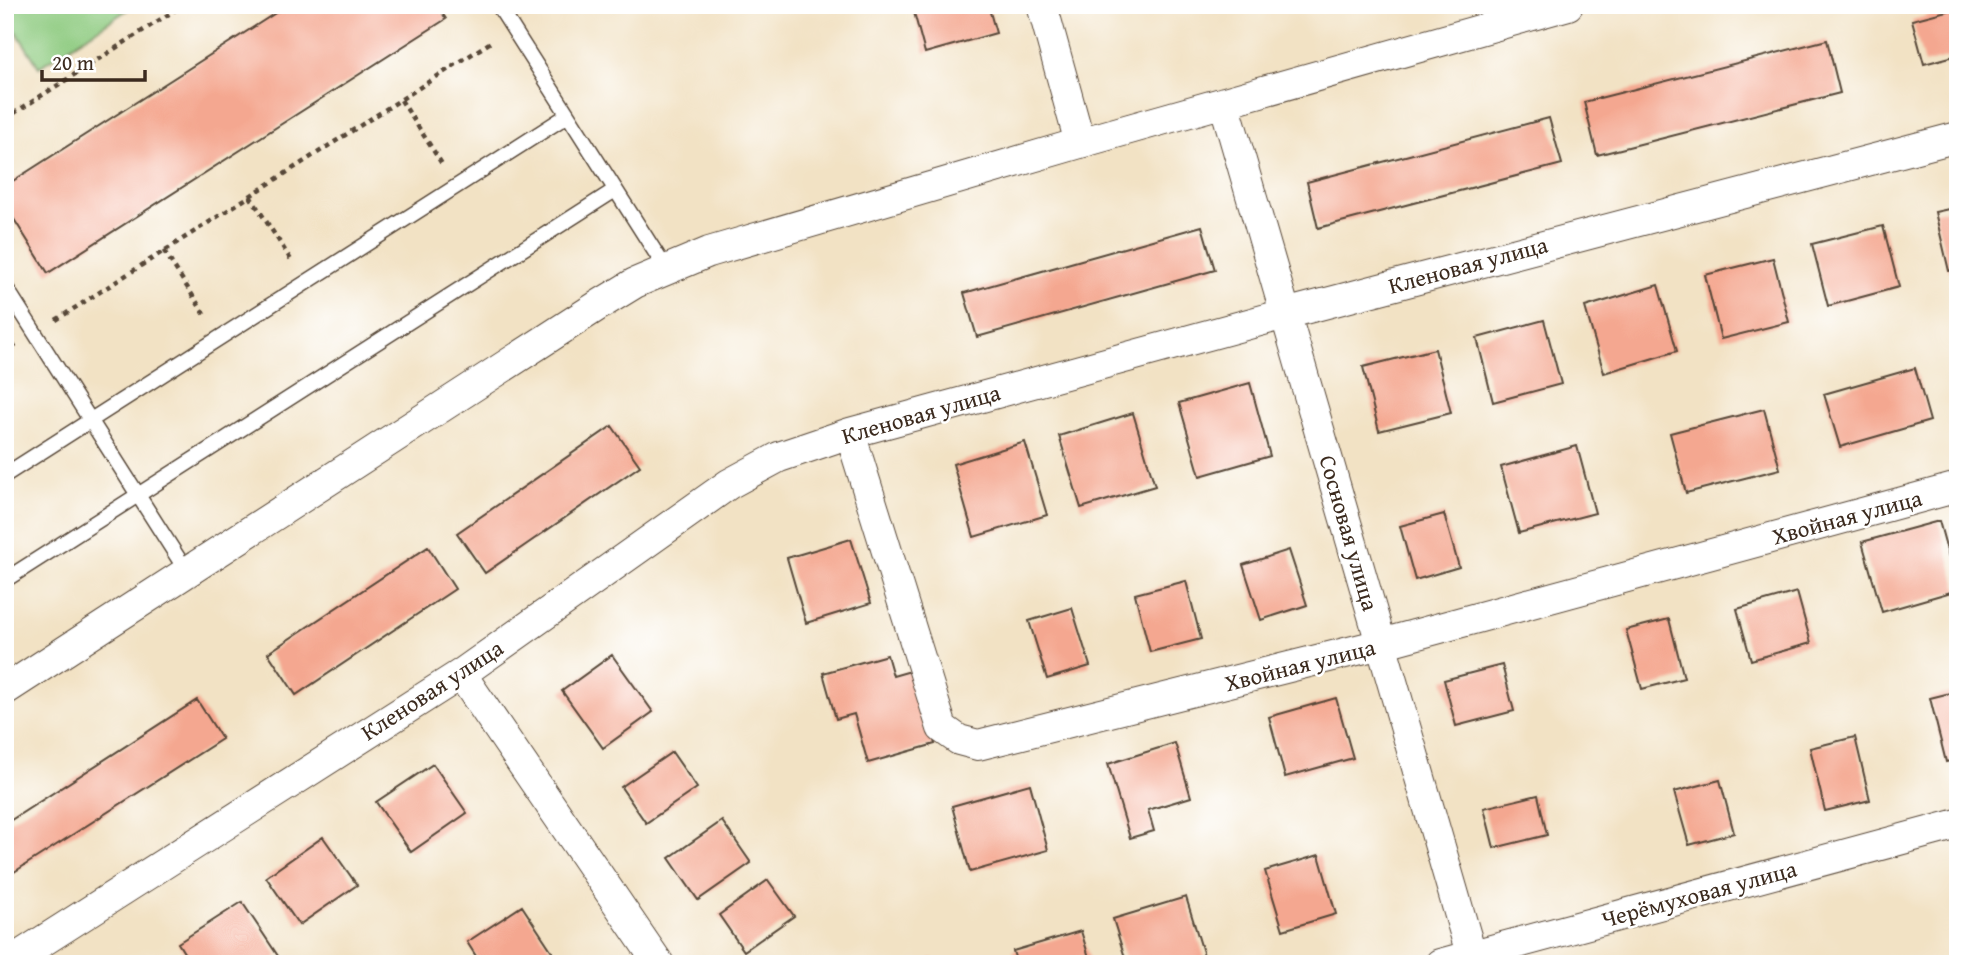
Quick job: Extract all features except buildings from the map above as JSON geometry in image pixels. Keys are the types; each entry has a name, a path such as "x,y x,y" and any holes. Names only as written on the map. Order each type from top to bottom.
{"street":[{"path":"1042,5 1080,143"},
{"path":"5,690 599,304 666,269 709,252 1080,143 1568,5"},
{"name":"Сосновая улица","path":"1224,102 1473,960"},
{"name":"Кленовая улица","path":"6,964 461,674 729,484 779,457 850,433 1285,314 1958,136"},
{"name":"Хвойная улица","path":"850,433 942,729 959,740 978,745 1381,644 1958,487"},
{"path":"461,674 659,964"},
{"name":"Черёмуховая улица","path":"1440,964 1473,960 1958,824"}],"lane":[{"path":"498,5 666,269"},
{"path":"5,475 568,115"},
{"path":"5,580 615,190"},
{"path":"5,286 187,572"}],"path":[{"path":"5,119 183,5"},
{"path":"5,352 512,28"},
{"path":"401,100 456,186"},
{"path":"250,196 306,283"},
{"path":"164,251 220,338"}],"green space":[{"path":"5,5 123,5 127,10 39,67 5,14"}]}
